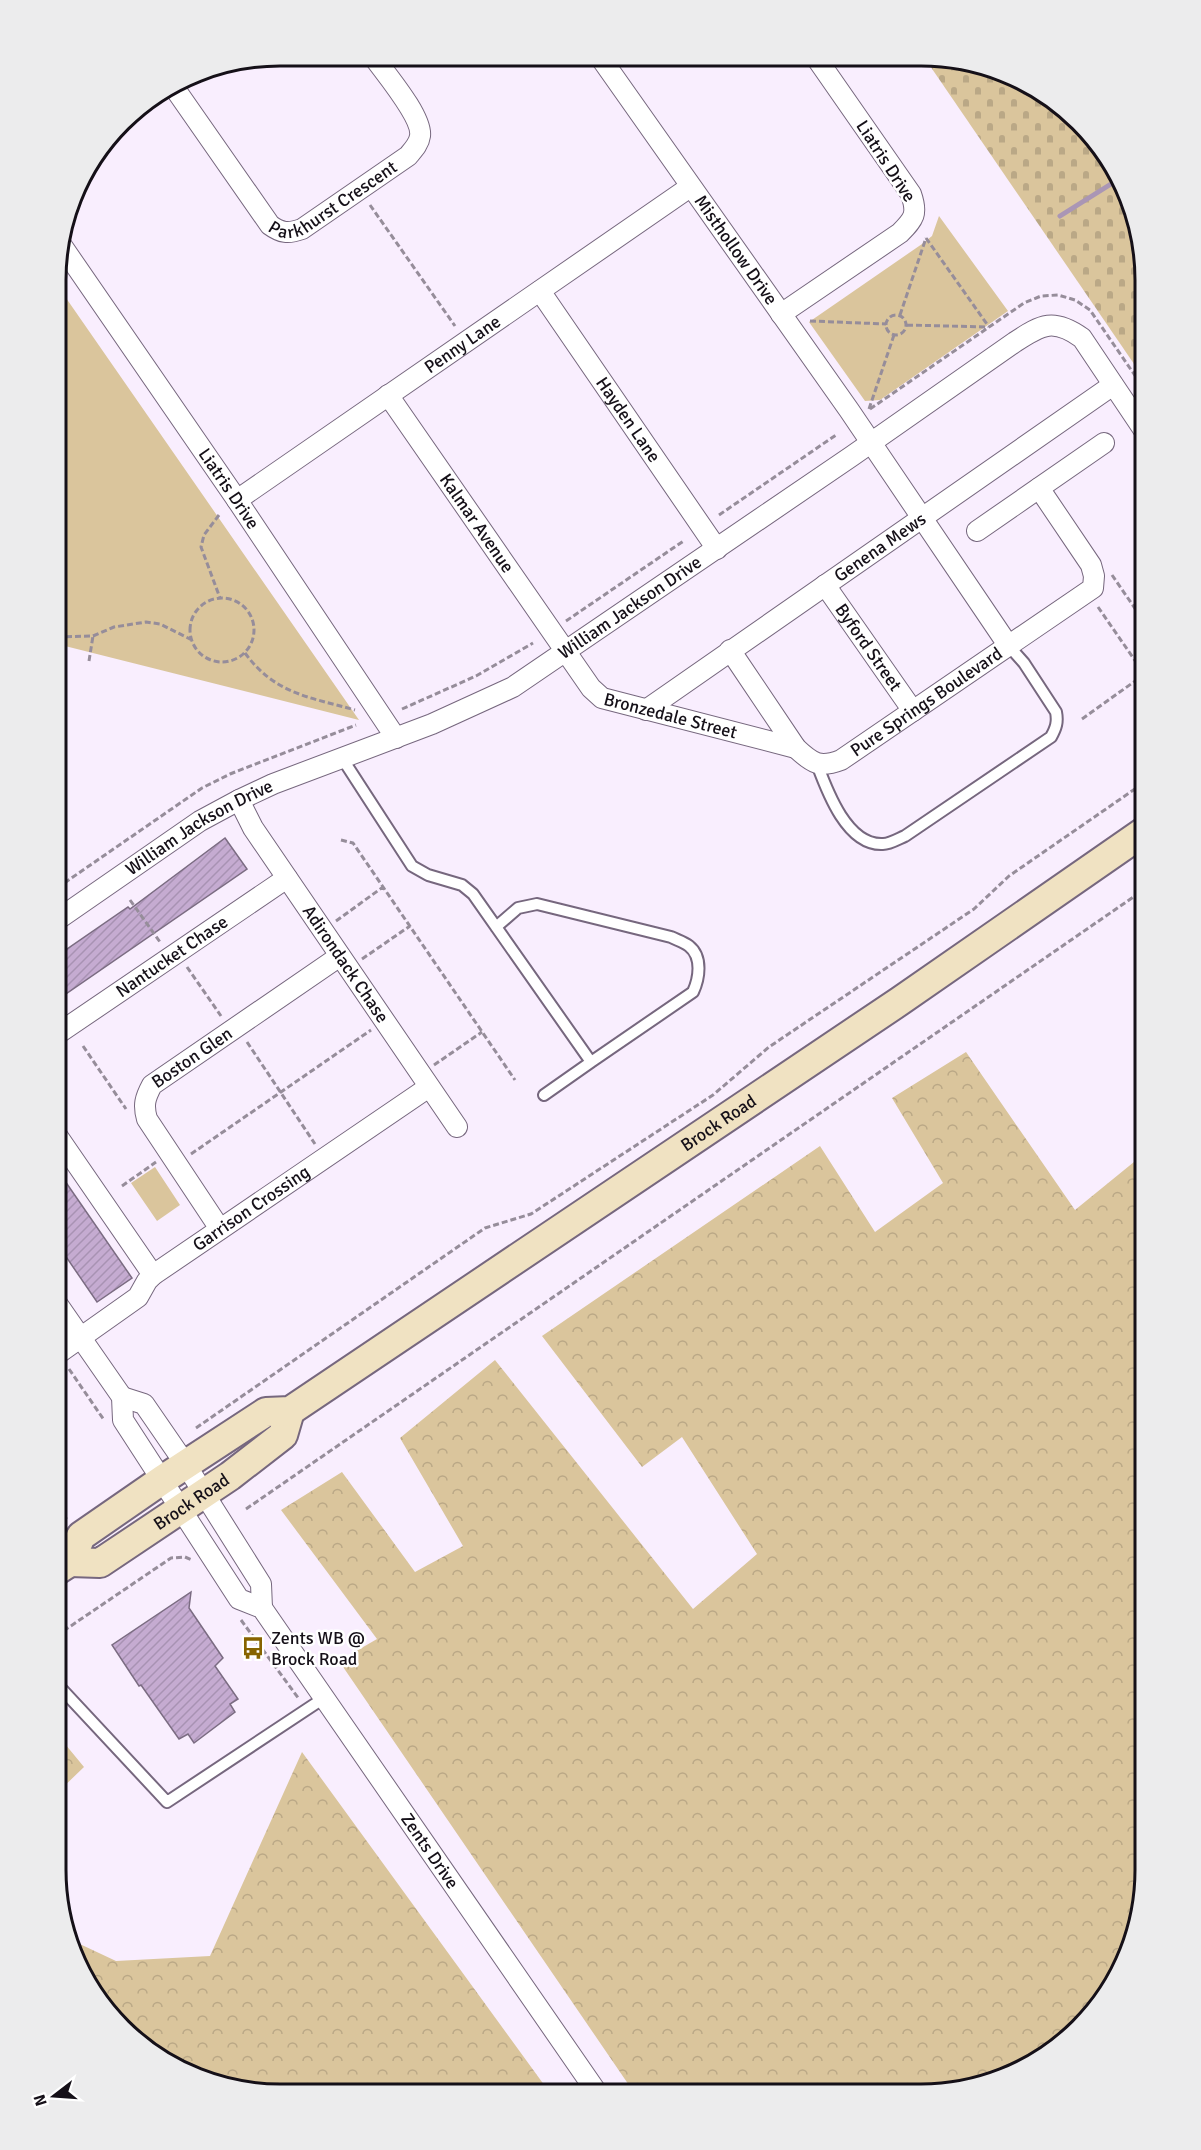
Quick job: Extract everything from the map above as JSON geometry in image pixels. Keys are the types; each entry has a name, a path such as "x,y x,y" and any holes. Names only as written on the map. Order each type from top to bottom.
{"main road":[{"name":"Brock Road","path":"66,1562 81,1536 162,1480 266,1412 290,1411 900,1001 1135,838"},
{"name":"Brock Road","path":"66,1567 100,1563 205,1493 283,1435 290,1411"}],"street":[{"name":"Parkhurst Crescent","path":"177,92 270,225 280,232 292,232 302,229 408,156 417,144 421,134 417,118 380,66"},
{"name":"Misthollow Drive","path":"606,66 849,410 870,444"},
{"name":"Liatris Drive","path":"781,314 900,233 911,222 916,208 911,194 822,66"},
{"name":"Penny Lane","path":"237,500 690,187"},
{"name":"Liatris Drive","path":"68,254 237,500 396,738"},
{"name":"Hayden Lane","path":"540,291 717,549"},
{"name":"William Jackson Drive","path":"66,914 200,821 239,800 273,784 432,724 513,687 1041,326 1054,325 1069,329 1082,338 1135,417"},
{"name":"Genena Mews","path":"646,710 1113,385"},
{"name":"Kalmar Avenue","path":"388,395 567,652"},
{"path":"977,531 1104,443"},
{"name":"Pure Springs Boulevard","path":"817,764 830,765 842,760 1008,645 870,444"},
{"path":"1008,645 1093,588 1094,576 1091,565 1039,488"},
{"name":"Byford Street","path":"825,585 913,711"},
{"path":"730,650 796,748 807,759 817,764"},
{"name":"Bronzedale Street","path":"567,652 591,688 602,698 796,748"},
{"name":"Adirondack Chase","path":"239,800 253,828 287,878 349,958 384,1020 457,1127"},
{"name":"Nantucket Chase","path":"66,1028 287,878"},
{"name":"Boston Glen","path":"220,1229 147,1119 143,1107 146,1097 152,1085 349,958"},
{"name":"Garrison Crossing","path":"66,1348 138,1297 153,1275 429,1087"},
{"path":"66,1149 153,1275"},
{"path":"66,1316 122,1397"},
{"name":"Zents Drive","path":"262,1608 239,1599 123,1420 122,1397 144,1404 186,1465 261,1584 262,1608 591,2084"}],"lane":[{"path":"817,764 829,797 847,825 855,833 873,843 883,844 905,836 1051,737 1056,728 1058,720 1056,712 1024,663 1008,645"},
{"path":"342,758 412,866 428,875 462,885 473,894 591,1062"},
{"path":"496,927 518,908 537,904 671,937 691,947 698,964 699,981 693,993 544,1095"},
{"path":"66,1694 167,1802 324,1698"}],"path":[{"path":"370,205 455,326"},
{"path":"900,315 926,238 988,327 907,325"},
{"path":"900,315 905,319 907,325 903,333 894,335 889,332 886,324 891,316 900,315"},
{"path":"807,321 886,324"},
{"path":"868,410 894,335"},
{"path":"719,515 836,435"},
{"path":"219,515 204,535 201,547 220,598"},
{"path":"566,621 685,540"},
{"path":"1112,574 1135,608"},
{"path":"220,598 241,604 253,622 254,633 251,644 244,653 236,659 225,662 204,657 196,649 192,640 191,621 196,612 202,605 220,598"},
{"path":"1093,600 1135,661"},
{"path":"66,637 93,636 114,627 146,622 160,624 192,640"},
{"path":"89,661 93,636"},
{"path":"402,709 476,676 533,643"},
{"path":"244,653 265,676 292,693 355,710"},
{"path":"1082,719 1135,682"},
{"path":"196,1428 485,1228 531,1214 713,1095 769,1047 974,909 1009,876 1135,789"},
{"path":"341,840 353,843 515,1080"},
{"path":"331,924 383,887"},
{"path":"246,1509 1135,896"},
{"path":"130,900 164,948"},
{"path":"349,958 410,926"},
{"path":"183,960 226,1023"},
{"path":"185,1158 384,1020"},
{"path":"431,1067 482,1032"},
{"path":"243,1036 325,1158"},
{"path":"122,1186 160,1160"},
{"path":"66,1367 104,1421"},
{"path":"66,1629 171,1558 185,1557 197,1562"}],"green space":[{"path":"930,66 977,73 1016,88 1040,102 1062,119 1099,161 1119,198 1131,238 1135,266 1135,365"},
{"path":"939,216 1008,311 880,400 865,401 809,322 932,236"},
{"path":"66,298 359,720 66,646"},
{"path":"966,1052 1075,1210 1135,1161 1135,1884 1128,1926 1113,1965 1099,1989 1082,2011 1040,2048 990,2073 935,2084 628,2084 339,1661 377,1639 281,1510 342,1472 415,1572 463,1546 400,1438 495,1360 693,1609 757,1554 682,1437 642,1467 542,1336 820,1146 875,1232 943,1183 892,1098"},
{"path":"155,1167 180,1205 157,1221 131,1183"},
{"path":"66,1745 84,1767 66,1784"},
{"path":"302,1752 543,2084 266,2084 224,2077 185,2062 161,2048 139,2031 102,1989 79,1944 116,1961 210,1956"}],"building":[{"path":"225,838 247,869 66,994 66,950 128,907 130,909"},
{"path":"66,1182 132,1278 97,1302 66,1257"},
{"path":"191,1592 189,1608 223,1658 215,1666 238,1699 230,1704 235,1712 194,1743 188,1734 179,1739 141,1685 139,1686 112,1645"}],"waterway":[{"path":"1060,216 1112,183"}],"place":[{"name":"Zents WB @ Brock Road","path":"253,1648"}]}
